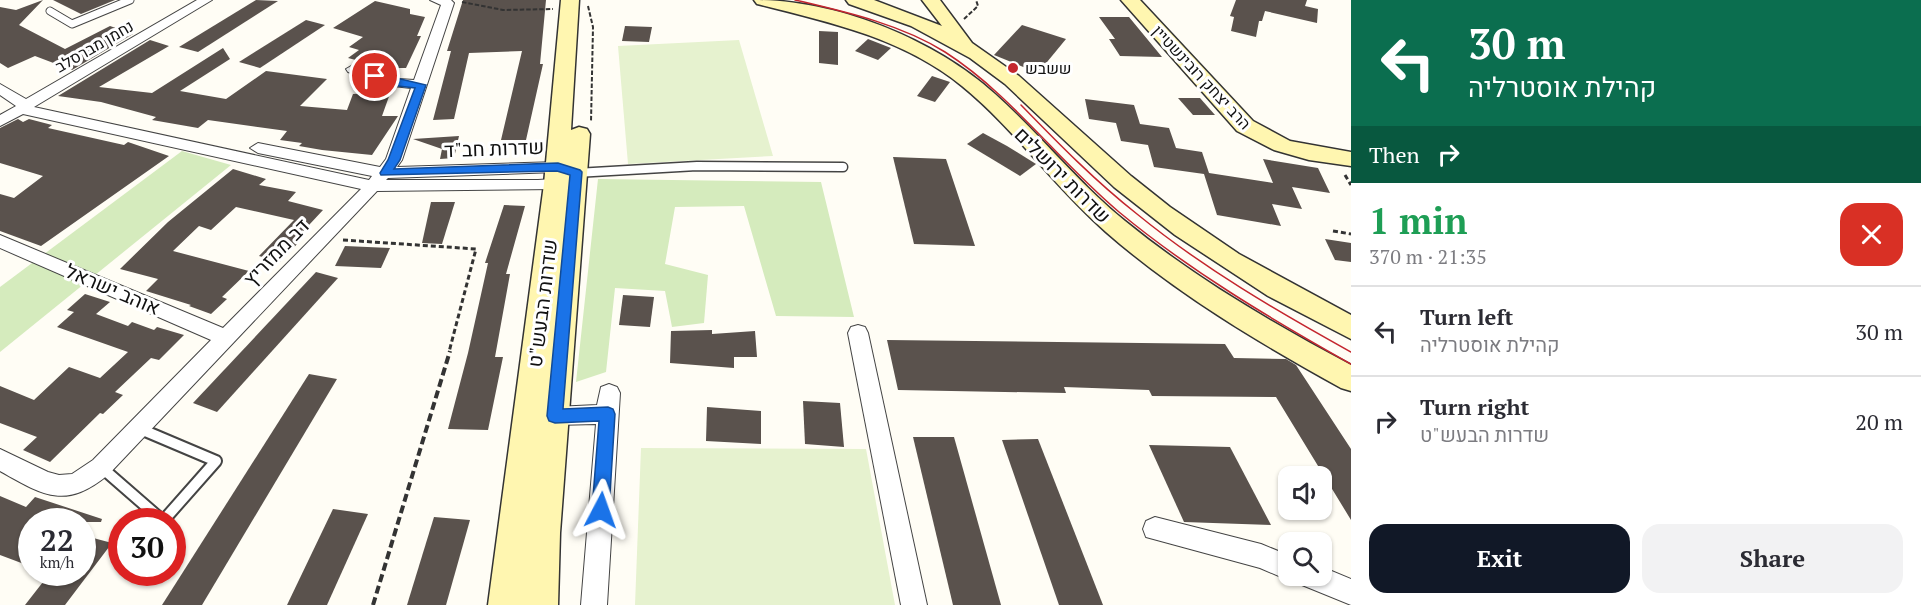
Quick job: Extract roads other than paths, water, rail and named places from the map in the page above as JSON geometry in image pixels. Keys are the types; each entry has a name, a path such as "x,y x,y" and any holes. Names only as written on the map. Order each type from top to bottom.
{"main road":[{"name":"שדרות ירושלים","path":"763,0 814,12 876,31 919,50 954,70 987,98 1077,192 1153,257 1234,314 1351,379"},
{"name":"שדרות ירושלים","path":"855,0 888,10 951,39 977,54 1011,80 1161,214 1264,280 1351,328"},
{"path":"814,12 866,14 898,7 906,0"},
{"path":"931,0 959,37 977,54"},
{"name":"הרב יצחק רובינשטיין","path":"1130,0 1245,126 1258,136 1273,144 1293,150 1351,159"},
{"name":"שדרות הבעש\"ט","path":"540,605 543,533 555,416 563,174 575,3"},
{"name":"שדרות הבעש\"ט","path":"506,605 563,174"}],"street":[{"name":"נחמן מברסלב","path":"0,122 206,0"},
{"name":"דב ממזריץ","path":"0,459 48,483 67,486 81,482 100,467 379,179 394,160 421,85 442,1"},
{"path":"353,69 398,83 421,85"},
{"name":"שדרות חב\"ד","path":"0,88 27,105 379,179 563,174"},
{"name":"אוהב ישראל","path":"0,241 225,337"},
{"path":"858,333 914,605"},
{"path":"555,416 608,404 594,605"},
{"path":"1155,529 1261,556 1278,563"},
{"path":"1332,584 1351,592"}],"lane":[{"path":"50,11 72,24 130,0"},
{"path":"563,174 696,166 843,166"},
{"path":"100,467 163,521 216,461 138,428"}],"tram line":[{"path":"795,0 891,26 945,52 992,88 1097,192 1146,234 1232,293 1351,364"},
{"path":"1021,105 1092,175 1162,234 1241,288 1351,352"}],"place":[{"name":"ששבש","path":"1013,68"}]}
